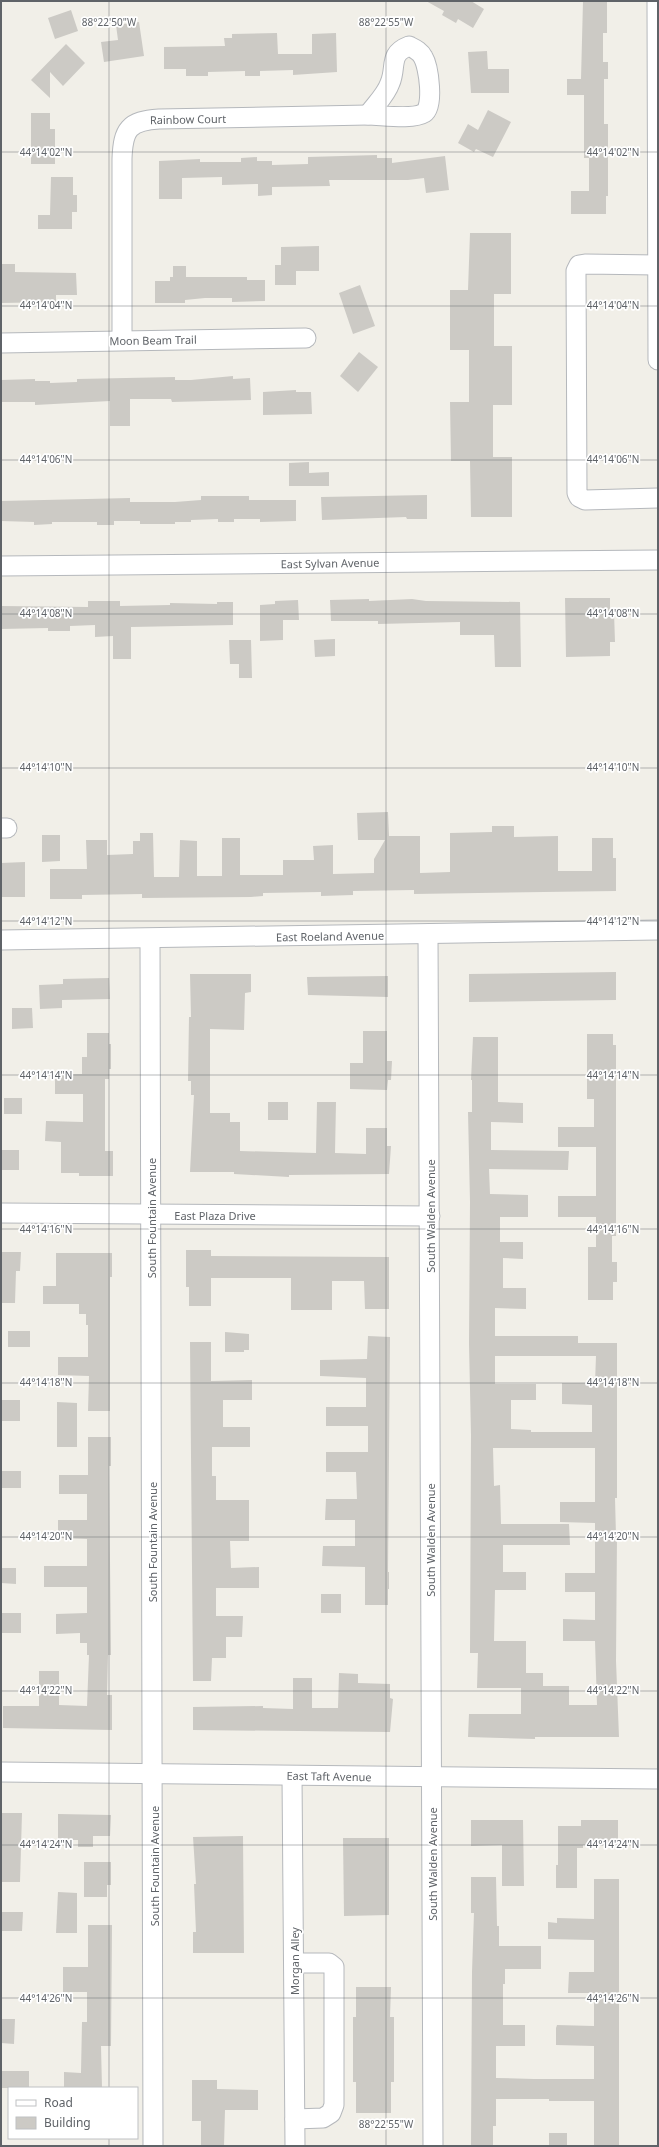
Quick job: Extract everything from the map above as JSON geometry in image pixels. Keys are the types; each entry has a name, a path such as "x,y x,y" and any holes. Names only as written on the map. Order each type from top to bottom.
{"street":[{"path":"657,1 658,360"},
{"name":"Rainbow Court","path":"122,340 122,142 128,128 141,120 159,119 368,115"},
{"path":"657,265 585,264 579,265 576,271 577,493 579,498 585,500 658,498"},
{"name":"Moon Beam Trail","path":"1,343 306,338"},
{"name":"East Sylvan Avenue","path":"1,566 658,560"},
{"name":"East Roeland Avenue","path":"1,940 150,939 658,930"},
{"name":"South Walden Avenue","path":"428,934 433,2146"},
{"name":"South Fountain Avenue","path":"150,939 150,1215 154,1773 153,2146"},
{"name":"East Plaza Drive","path":"1,1212 150,1215 430,1216"},
{"name":"East Taft Avenue","path":"1,1772 658,1779"},
{"name":"Morgan Alley","path":"292,1776 295,2146"},
{"path":"294,1963 329,1963 334,1967 334,2105 331,2113 323,2118 294,2119"}],"building":[{"path":"426,1 471,1 484,9 473,28 458,19 456,23 442,15 444,11"},
{"path":"583,1 607,1 607,33 603,33 603,62 608,62 608,79 604,79 604,124 608,124 608,196 606,196 606,214 571,214 571,191 589,191 589,158 584,158 584,95 567,95 567,79 581,79"},
{"path":"71,10 78,31 55,39 48,18"},
{"path":"139,22 144,56 104,62 101,42 118,40 116,25"},
{"path":"277,33 278,54 312,54 312,34 336,33 337,72 293,75 293,70 260,71 260,76 245,76 245,71 208,72 208,76 186,76 186,69 164,69 164,47 225,46 224,38 232,38 232,34"},
{"path":"66,44 85,63 63,86 50,72 50,98 31,80"},
{"path":"487,51 488,69 509,69 509,93 471,93 468,52"},
{"path":"488,110 511,122 493,157 476,149 474,152 458,143 468,124 478,130"},
{"path":"31,113 50,113 50,129 55,129 55,164 31,164"},
{"path":"377,155 377,158 392,158 392,163 445,156 449,190 426,193 424,178 408,180 329,180 330,186 272,187 272,195 258,196 258,184 222,185 222,177 182,178 182,199 159,199 159,161 200,159 200,162 241,162 241,158 257,157 257,161 272,161 272,165 308,164 308,157"},
{"path":"51,177 73,177 73,195 77,195 77,212 72,212 72,229 38,229 38,215 50,215"},
{"path":"470,233 511,233 511,294 494,294 494,346 512,346 512,405 493,405 493,457 512,457 512,517 471,517 470,461 451,461 450,402 469,402 469,350 450,350 450,290 468,290"},
{"path":"319,246 319,271 296,271 296,285 275,285 275,265 281,265 281,247"},
{"path":"1,264 15,264 15,272 76,273 77,295 56,295 56,302 1,303"},
{"path":"173,266 186,266 186,277 247,277 247,280 265,280 265,301 232,302 232,298 205,298 185,300 185,303 155,303 155,281 170,281 170,277 173,277"},
{"path":"360,285 375,326 353,334 339,293"},
{"path":"359,352 378,367 358,392 340,376"},
{"path":"233,376 233,379 250,378 251,400 172,402 171,399 130,399 130,426 110,426 110,401 35,405 35,402 1,402 1,380 35,379 35,381 50,381 50,383 77,382 77,379 175,377 175,380 191,380"},
{"path":"296,390 296,392 311,392 312,414 263,415 263,392"},
{"path":"309,462 309,473 329,472 329,486 289,486 289,463"},
{"path":"427,495 427,519 407,519 406,517 322,520 321,497"},
{"path":"201,496 249,496 249,500 296,500 296,521 260,522 260,519 234,519 234,522 218,522 218,519 191,520 191,522 175,522 175,524 140,524 140,521 114,521 114,525 97,525 97,522 52,522 52,524 34,525 34,522 1,521 1,501 130,498 130,502 175,502 201,500"},
{"path":"565,598 610,598 610,612 614,612 615,642 610,642 610,656 566,657"},
{"path":"369,599 369,601 412,599 426,601 520,602 521,667 495,667 494,635 460,635 460,622 378,624 378,621 331,621 330,600"},
{"path":"298,600 299,620 283,620 283,640 260,641 260,605 275,604 275,601"},
{"path":"88,601 120,601 120,606 170,605 170,603 217,604 217,602 233,602 233,625 131,627 131,659 113,659 113,636 95,637 95,625 70,626 70,631 48,631 48,628 1,629 1,606 88,607"},
{"path":"335,639 335,656 315,657 314,640"},
{"path":"229,640 251,640 252,678 239,678 239,664 230,664"},
{"path":"388,812 389,836 420,836 420,873 450,872 450,833 492,832 492,826 514,826 514,837 558,836 558,871 592,871 592,838 613,838 613,858 616,858 616,891 414,894 414,890 353,891 353,895 321,896 321,892 263,893 263,896 251,897 142,898 142,894 82,895 82,899 50,899 50,869 87,869 86,840 107,840 107,855 133,854 133,841 140,841 140,833 153,833 154,877 179,877 180,840 197,841 197,876 222,876 222,838 240,838 240,875 283,875 283,860 314,860 313,846 333,845 333,874 374,873 374,859 385,840 358,840 357,813"},
{"path":"42,835 60,835 60,861 42,862"},
{"path":"25,862 25,897 1,897 1,863"},
{"path":"616,972 616,1000 469,1002 469,974"},
{"path":"190,974 251,974 251,992 245,993 244,1030 210,1029 210,1113 230,1113 230,1122 240,1122 240,1151 316,1153 317,1102 336,1102 335,1153 366,1154 366,1128 387,1128 387,1146 391,1146 389,1174 289,1175 289,1177 234,1174 234,1172 190,1172 194,1095 191,1095 191,1081 188,1081 189,1017 191,1017"},
{"path":"388,976 388,997 308,995 307,977"},
{"path":"109,978 110,999 62,1000 62,1008 40,1009 39,985 63,984 63,979"},
{"path":"12,1008 32,1008 33,1028 12,1029"},
{"path":"363,1031 387,1031 387,1061 392,1061 391,1080 388,1080 387,1090 350,1089 350,1063 363,1063"},
{"path":"87,1033 109,1033 109,1044 111,1044 111,1069 109,1069 109,1079 105,1079 105,1151 113,1151 113,1176 79,1176 79,1173 61,1173 61,1142 45,1141 46,1121 83,1122 83,1094 55,1094 55,1074 82,1074 82,1057 87,1057"},
{"path":"587,1034 613,1034 613,1045 616,1045 616,1236 612,1236 612,1262 617,1262 617,1282 613,1282 613,1300 588,1300 588,1247 596,1247 596,1217 558,1217 558,1196 596,1196 596,1147 558,1147 558,1127 594,1127 594,1099 587,1099"},
{"path":"473,1037 498,1037 498,1102 523,1103 523,1123 491,1122 491,1150 569,1151 568,1170 489,1169 490,1194 528,1195 528,1217 500,1217 500,1242 523,1242 523,1259 503,1258 503,1288 526,1288 526,1309 495,1308 495,1336 578,1336 578,1343 617,1343 617,1498 615,1498 617,1536 616,1661 619,1737 535,1737 535,1739 468,1737 469,1714 521,1714 521,1688 477,1688 478,1653 470,1653 471,1435 468,1112 472,1112 471,1080","holes":["495,1356 596,1356 595,1383 562,1383 562,1404 592,1405 592,1432 531,1432 531,1430 511,1429 511,1400 536,1400 536,1384 495,1384","493,1448 595,1448 595,1502 560,1502 560,1522 595,1523 595,1573 565,1573 565,1592 595,1592 595,1620 563,1619 563,1641 595,1641 597,1705 569,1705 569,1686 543,1686 543,1673 526,1673 526,1641 494,1641 495,1590 526,1590 526,1572 503,1572 503,1545 570,1545 569,1524 501,1524 500,1485 494,1486"]},
{"path":"4,1098 22,1098 22,1114 4,1114"},
{"path":"268,1102 288,1102 288,1120 268,1120"},
{"path":"2,1150 19,1150 19,1170 2,1170"},
{"path":"186,1250 211,1250 211,1256 389,1257 389,1309 365,1309 364,1281 332,1281 332,1310 291,1310 291,1278 211,1278 211,1306 189,1306 189,1287 186,1287"},
{"path":"1,1252 21,1252 20,1271 16,1271 15,1303 1,1303"},
{"path":"56,1253 112,1253 112,1277 110,1277 110,1411 88,1411 89,1376 58,1375 58,1357 88,1357 88,1325 86,1325 86,1314 79,1314 79,1304 43,1304 43,1286 56,1286"},
{"path":"8,1331 30,1331 30,1347 8,1347"},
{"path":"225,1332 249,1334 249,1350 244,1350 244,1352 225,1352"},
{"path":"368,1336 390,1337 388,1605 365,1605 365,1567 322,1566 323,1546 355,1546 355,1520 325,1520 326,1499 357,1499 356,1472 326,1472 326,1452 368,1452 368,1426 326,1426 326,1407 366,1407 366,1378 320,1376 320,1360 367,1359"},
{"path":"190,1342 211,1342 211,1381 252,1380 252,1400 223,1400 223,1427 250,1427 250,1447 212,1447 212,1476 216,1476 216,1500 249,1500 249,1541 230,1541 231,1568 259,1567 259,1588 216,1588 216,1616 243,1616 242,1637 226,1637 226,1658 212,1658 211,1681 193,1681"},
{"path":"1,1400 20,1400 20,1421 1,1421"},
{"path":"57,1402 77,1403 77,1447 57,1447"},
{"path":"88,1437 111,1437 111,1466 109,1466 111,1655 108,1655 107,1695 112,1695 112,1730 3,1728 3,1706 39,1706 39,1671 59,1671 59,1705 87,1706 89,1655 87,1655 87,1643 80,1643 80,1633 56,1634 56,1614 87,1613 87,1587 44,1587 44,1566 87,1566 87,1539 58,1538 58,1520 87,1520 87,1494 59,1494 59,1475 88,1475"},
{"path":"1,1471 21,1471 21,1488 1,1488"},
{"path":"1,1568 16,1568 16,1584 1,1583"},
{"path":"321,1594 341,1594 341,1613 321,1613"},
{"path":"1,1613 21,1613 21,1633 1,1633"},
{"path":"339,1673 358,1674 358,1683 390,1684 390,1698 393,1699 390,1732 193,1730 193,1707 263,1706 263,1708 293,1709 293,1678 312,1678 312,1708 338,1708"},
{"path":"1,1813 22,1813 20,1882 1,1882"},
{"path":"58,1814 111,1815 110,1836 93,1836 93,1847 78,1847 78,1840 58,1840"},
{"path":"471,1820 523,1820 524,1886 502,1886 502,1845 471,1846"},
{"path":"581,1820 618,1820 618,1845 583,1845 583,1848 577,1848 577,1888 556,1888 556,1865 558,1865 558,1826 581,1826"},
{"path":"243,1836 244,1953 193,1953 193,1932 196,1932 194,1884 196,1884 193,1837"},
{"path":"343,1838 389,1838 389,1915 344,1916"},
{"path":"84,1862 111,1862 111,1885 107,1885 107,1897 84,1897"},
{"path":"471,1877 496,1877 499,1946 541,1946 541,1969 505,1969 505,1984 503,1984 503,2025 525,2025 525,2046 496,2046 496,2078 534,2079 594,2079 594,2046 556,2045 556,2028 557,2025 594,2026 594,1993 568,1993 569,1972 594,1972 594,1940 548,1939 548,1922 557,1923 557,1918 594,1919 594,1879 619,1879 619,2146 594,2146 594,2101 496,2099 496,2126 493,2126 493,2146 471,2146 472,1972 474,1913 471,1913"},
{"path":"58,1892 77,1893 77,1933 56,1933"},
{"path":"1,1912 23,1912 22,1931 1,1931"},
{"path":"88,1925 112,1925 111,2046 101,2046 102,2087 64,2087 64,2072 81,2073 82,2022 87,2022 87,1992 63,1992 63,1967 88,1967"},
{"path":"356,1987 391,1987 390,2017 394,2017 394,2082 391,2082 391,2113 356,2113 356,2082 353,2082 353,2017 356,2017"},
{"path":"1,2019 15,2019 14,2044 1,2043"},
{"path":"2,2071 29,2071 29,2087 2,2088"},
{"path":"192,2080 217,2080 217,2089 258,2090 258,2110 225,2110 224,2146 201,2146 201,2121 192,2121"},
{"path":"549,2133 567,2133 567,2146 549,2146"}]}
